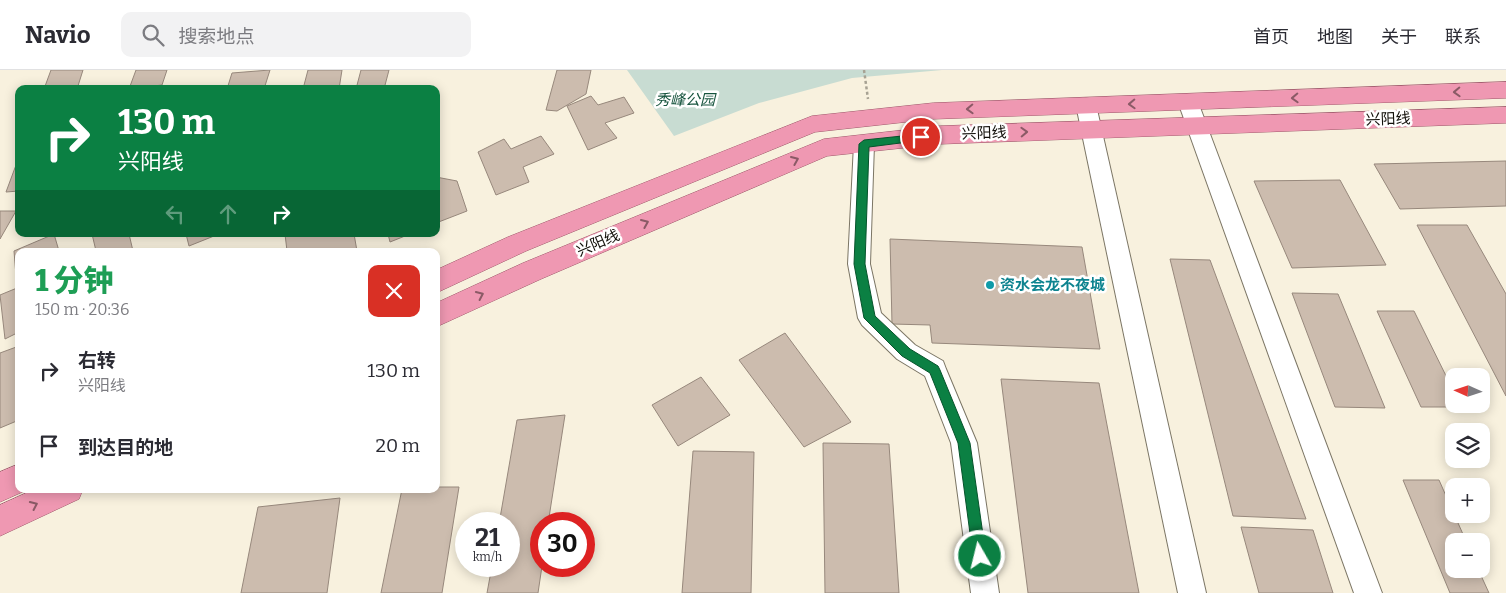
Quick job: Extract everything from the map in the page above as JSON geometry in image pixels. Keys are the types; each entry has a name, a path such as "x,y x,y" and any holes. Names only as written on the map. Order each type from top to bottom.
{"highway":[{"name":"兴阳线","path":"440,280 517,244 812,124 933,110 1506,90"},
{"name":"兴阳线","path":"440,314 532,271 824,148 940,135 1506,115"},
{"path":"0,487 15,480"},
{"path":"0,521 60,493"}],"street":[{"path":"1188,102 1368,593"},
{"path":"1086,105 1192,593"},
{"path":"864,144 859,264 870,318 906,352 934,370 964,443 985,593"}],"path":[{"path":"864,70 871,118"}],"green space":[{"name":"秀峰公园","path":"627,70 942,70 852,78 759,103 674,136"}],"building":[{"path":"51,70 83,70 78,85 45,85"},
{"path":"136,70 167,70 162,85 130,85"},
{"path":"270,70 265,85 228,85 232,73"},
{"path":"308,70 342,70 340,85 304,85"},
{"path":"361,70 389,70 385,85 357,85"},
{"path":"557,70 591,70 586,94 557,111 546,110"},
{"path":"591,96 598,105 624,97 634,113 605,123 617,138 588,150 567,106"},
{"path":"541,136 554,154 523,167 529,182 496,195 478,152 504,139 511,149"},
{"path":"1506,161 1506,206 1400,209 1374,164"},
{"path":"15,168 15,191 6,192"},
{"path":"440,178 457,181 467,211 440,221"},
{"path":"1340,180 1386,265 1292,268 1254,181"},
{"path":"0,211 15,211 15,213 0,239"},
{"path":"1417,225 1467,225 1506,294 1506,396"},
{"path":"47,237 55,237 58,248 21,248"},
{"path":"93,237 130,237 132,248 95,248"},
{"path":"187,237 212,237 189,246"},
{"path":"285,237 355,237 356,248 287,248"},
{"path":"389,237 402,237 390,242"},
{"name":"资水会龙不夜城","path":"890,239 1082,247 1100,349 932,343 930,325 892,324"},
{"path":"1170,259 1210,260 1306,519 1233,516"},
{"path":"15,289 15,334 5,339 0,295"},
{"path":"1292,293 1338,294 1385,408 1335,407"},
{"path":"1377,311 1414,311 1445,374 1445,407 1421,407"},
{"path":"785,333 851,422 804,447 739,360"},
{"path":"15,347 15,422 0,428 0,353"},
{"path":"701,377 730,415 678,446 652,405"},
{"path":"1001,379 1099,383 1139,593 1028,593"},
{"path":"565,415 550,512 530,512 530,577 540,577 538,593 487,593 490,577 520,577 520,512 501,512 517,420"},
{"path":"823,443 889,444 899,593 825,593"},
{"path":"693,451 754,452 751,593 682,593"},
{"path":"1403,480 1439,480 1445,494 1445,523 1458,523 1462,533 1445,533 1445,578 1482,578 1489,593 1450,593"},
{"path":"440,487 459,487 442,593 381,593 401,493 440,493"},
{"path":"340,498 327,593 241,593 258,507"},
{"path":"1241,527 1313,530 1333,593 1259,593"}],"place":[{"name":"资水会龙不夜城","path":"990,285"}],"route":[{"path":"921,137 864,144 859,264 870,318 906,352 934,370 964,443 980,556"}]}
